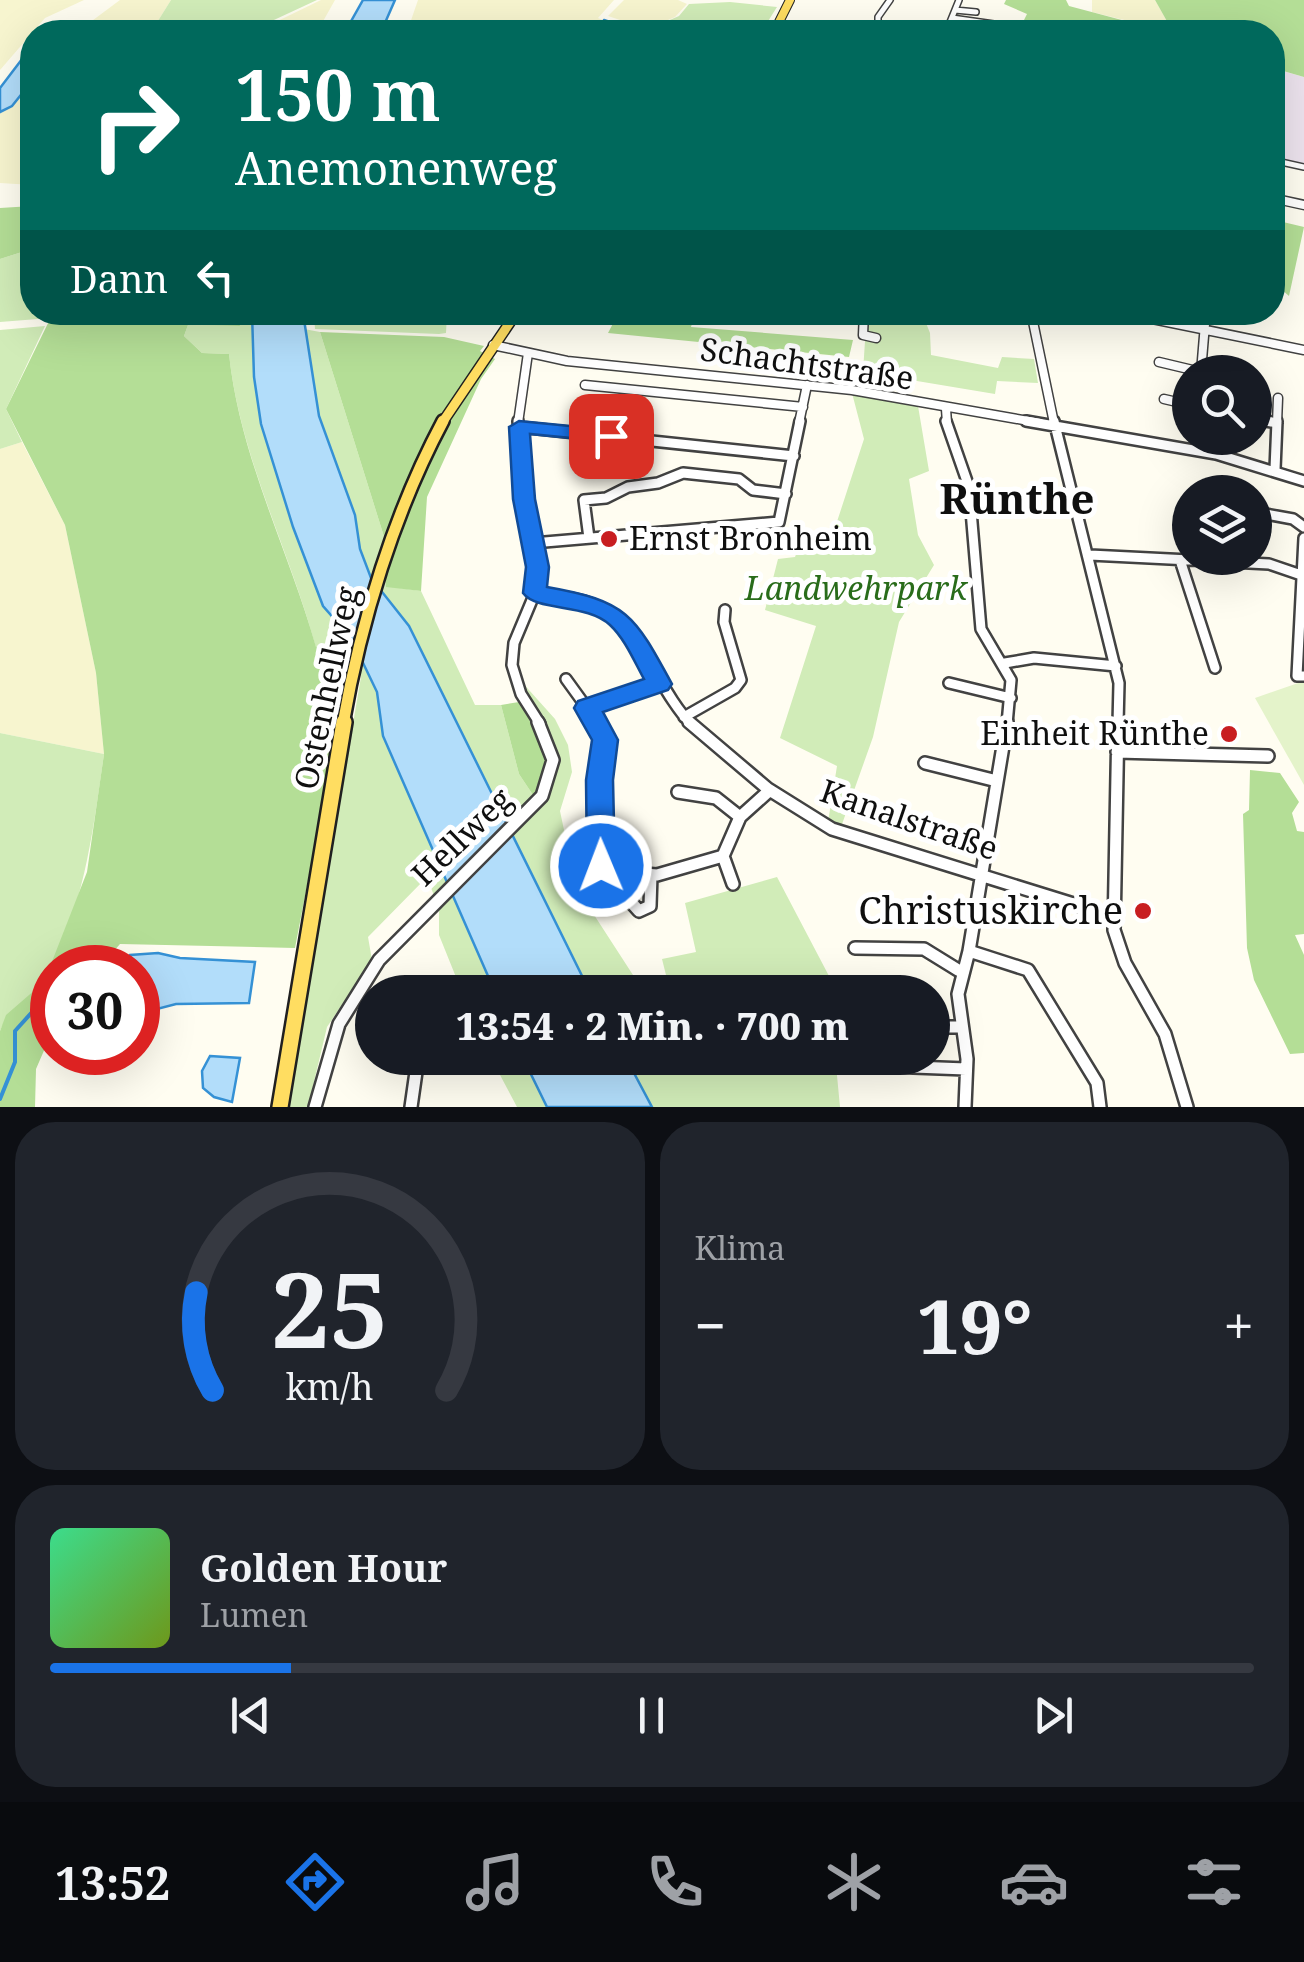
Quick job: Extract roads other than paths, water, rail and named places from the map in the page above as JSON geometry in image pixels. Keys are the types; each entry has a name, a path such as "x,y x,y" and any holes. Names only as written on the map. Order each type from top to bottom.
{"main road":[{"name":"Ostenhellweg","path":"280,1107 357,663 380,578 418,468 452,404 507,325"}],"street":[{"path":"959,0 952,18 966,20"},
{"path":"956,10 976,12"},
{"path":"863,325 863,336 876,338"},
{"path":"1034,325 1054,426 1116,666 1112,916 1120,952 1165,1034 1187,1107"},
{"path":"1180,325 1304,350"},
{"path":"1203,355 1205,325"},
{"name":"Schachtstraße","path":"492,345 566,361 806,385 1054,426 1275,469 1304,481"},
{"name":"Hellweg","path":"315,1107 327,1048 350,997 379,958 524,816 547,788 554,760 548,737 519,692 511,662 534,593 537,567 524,499 519,427 518,402 528,353"},
{"path":"1158,362 1172,365"},
{"path":"634,390 640,368"},
{"path":"585,385 803,407"},
{"path":"533,543 779,522 806,385"},
{"path":"699,408 702,397"},
{"path":"1275,469 1278,398"},
{"path":"1164,400 1172,402"},
{"path":"761,416 764,403"},
{"path":"946,409 947,435 963,464 975,513 982,632 1012,679 969,951 958,970 965,1107"},
{"path":"1272,422 1277,423"},
{"path":"519,427 794,456"},
{"path":"589,538 584,500 606,498 628,486 658,483 678,474 739,479 753,490 786,494"},
{"path":"1272,515 1293,519 1304,527"},
{"path":"1304,538 1297,676 1304,676"},
{"path":"1090,556 1172,560"},
{"path":"1272,565 1303,575"},
{"path":"1185,575 1215,668"},
{"name":"Kanalstraße","path":"534,593 590,603 618,618 684,717 769,791 823,826 1112,916"},
{"path":"684,717 739,684 725,610"},
{"path":"1005,663 1034,658 1116,666"},
{"path":"566,679 605,740 600,780 601,866 613,874 651,875 722,856"},
{"path":"950,683 1012,698"},
{"path":"587,708 659,684"},
{"path":"1117,752 1268,756"},
{"path":"925,763 997,781"},
{"path":"734,884 722,856 740,817 769,791"},
{"path":"678,792 716,798 740,817"},
{"path":"631,875 630,901 639,911 650,906 651,875"},
{"path":"855,948 924,949 958,970"},
{"path":"969,951 1028,970 1097,1083 1100,1107"},
{"path":"950,1027 962,1027"},
{"path":"950,1068 966,1069"},
{"path":"411,1107 416,1075"}],"water":[{"path":"363,0 395,0 386,20 352,20"},
{"path":"20,62 20,96 0,112 0,88"},
{"path":"252,325 305,325 319,416 355,515 360,549 371,578 409,626 582,975 488,975 383,736 377,692 351,638 323,606 261,424"},
{"path":"160,953 255,962 249,1003 176,1004 160,1008"},
{"path":"210,1056 240,1058 232,1102 214,1097 203,1088 202,1071"},
{"path":"531,1075 635,1075 652,1107 547,1107"}],"waterway":[{"path":"0,1099 15,1062 15,1031 30,1014"}],"place":[{"name":"Ernst Bronheim","path":"609,539"},
{"name":"Einheit Rünthe","path":"1229,734"},
{"name":"Christuskirche","path":"1143,911"}],"district":[{"name":"Rünthe","path":"1017,499"}],"park label":[{"name":"Landwehrpark","path":"856,589"}]}
